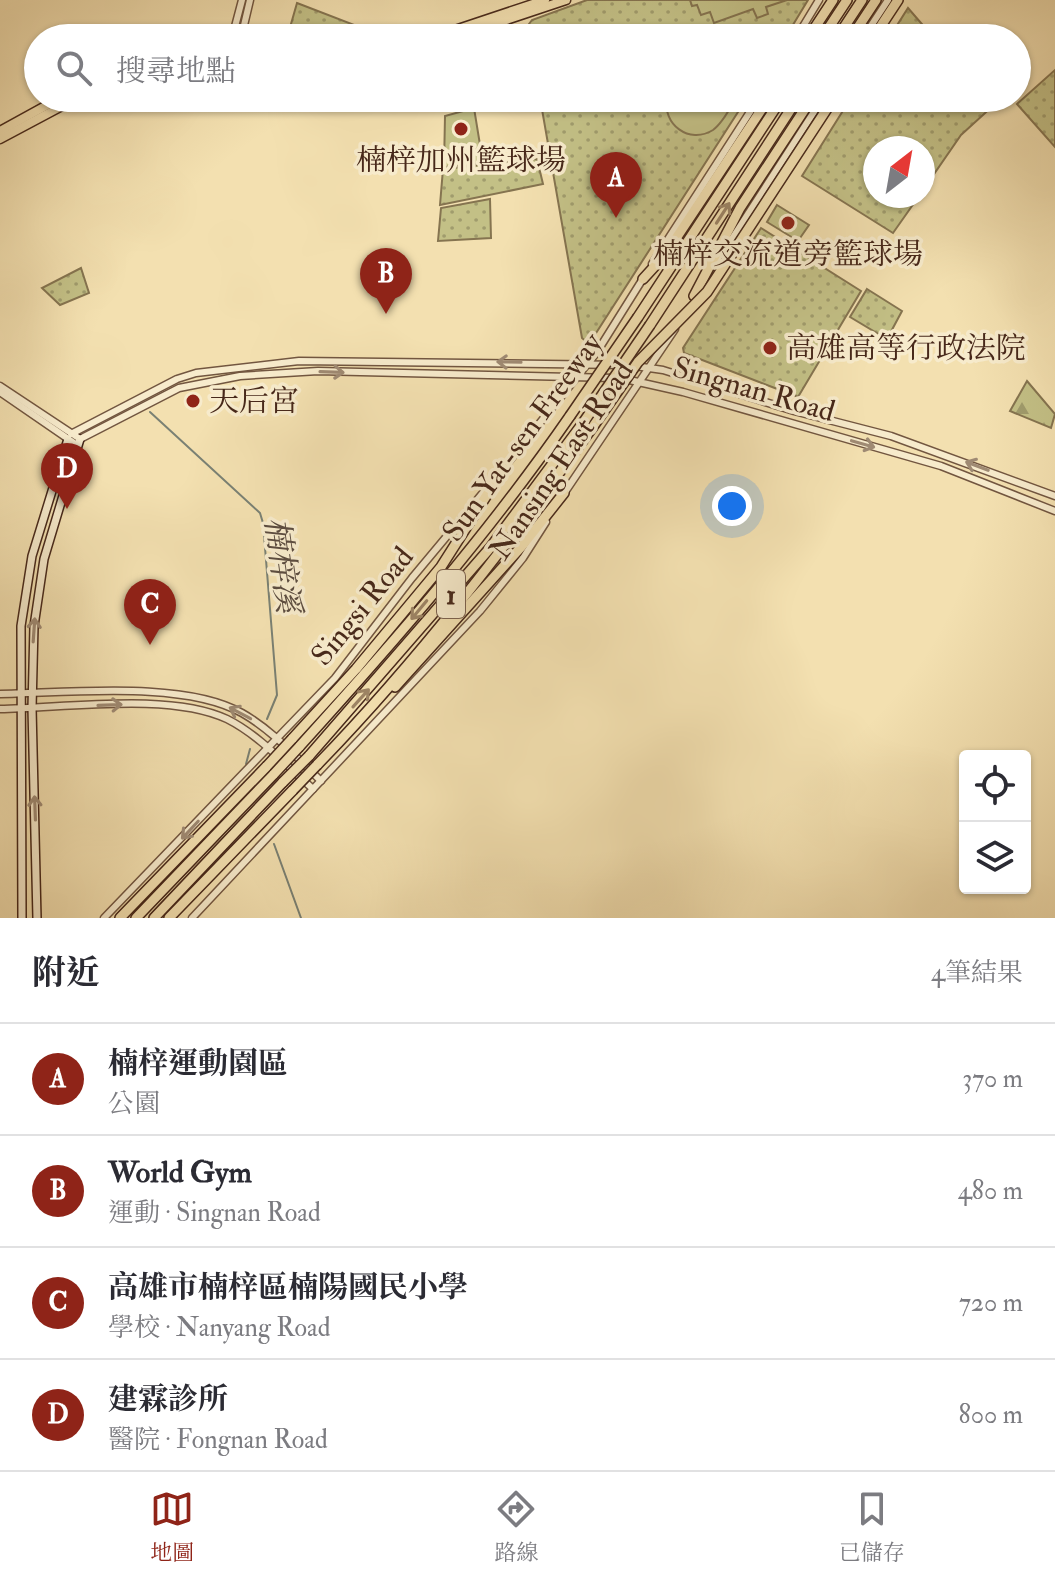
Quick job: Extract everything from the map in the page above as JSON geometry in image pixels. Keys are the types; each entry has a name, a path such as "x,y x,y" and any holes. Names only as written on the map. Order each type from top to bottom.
{"highway":[{"path":"817,24 833,0"},
{"path":"831,24 847,0"},
{"path":"846,24 862,0"},
{"path":"860,24 876,0"},
{"path":"882,24 898,0"},
{"path":"643,279 680,234 760,112"},
{"name":"Sun Yat-sen Freeway","path":"136,918 176,876 266,766 296,743 360,680 479,539 570,416 773,112"},
{"name":"Sun Yat-sen Freeway","path":"154,918 309,756 490,548 588,426 789,112"},
{"path":"694,296 740,208 803,112"},
{"path":"361,720 508,543 588,426 638,362 707,292 825,112"},
{"path":"296,743 441,567 504,468"},
{"path":"169,918 413,670 522,546 564,493"},
{"path":"120,918 266,766"}],"main road":[{"path":"469,24 524,4 545,0"},
{"path":"494,24 566,0"},
{"path":"0,131 35,112"},
{"path":"0,139 51,112"},
{"path":"22,918 21,626 32,556 69,437"},
{"path":"37,918 32,708 34,626 44,559 78,442"}],"street":[{"path":"236,24 242,0"},
{"path":"244,24 250,0"},
{"path":"804,24 819,0"},
{"path":"872,24 888,0"},
{"name":"Singsi Road","path":"104,918 244,774 266,766 268,749 335,678 412,578 597,352 750,112"},
{"name":"Nansing East Road","path":"192,918 480,611 523,558 642,381 814,112"},
{"name":"Singnan Road","path":"69,437 143,394 190,375 299,361 586,363 651,367 794,411 891,436 1055,496"},
{"name":"Singnan Road","path":"78,442 149,402 190,384 240,376 318,371 577,376 642,381 941,466 1055,511"},
{"path":"0,386 69,437"},
{"path":"0,392 78,442"},
{"path":"0,694 133,692 193,696 238,711 278,739 321,781"},
{"path":"0,709 155,704 199,709 228,719 313,789"}],"green space":[{"path":"587,0 808,0 793,24 529,24 532,20"},
{"path":"690,0 787,0 766,7 768,14 757,18 753,9 714,23 710,12 701,15 697,5 692,6"},
{"path":"297,3 352,24 291,24"},
{"path":"908,8 922,24 898,24"},
{"path":"1055,70 1055,147 1024,112 1031,112 1031,91"},
{"name":"楠梓加州籃球場","path":"475,112 483,163 444,167 445,116"},
{"path":"542,112 738,112 589,344 582,338"},
{"path":"668,112 728,112 713,130 695,135 679,129"},
{"path":"842,112 986,112 961,135 935,173 935,136 863,136 863,208 911,208 893,233 802,176"},
{"path":"537,159 543,184 440,205 443,169"},
{"path":"490,199 491,238 438,241 441,208"},
{"name":"楠梓交流道旁籃球場","path":"777,205 809,225 798,241 767,222"},
{"path":"761,228 861,291 798,397 684,353 683,348"},
{"path":"81,268 89,293 60,305 42,288"},
{"path":"867,289 902,311 887,339 850,317"},
{"path":"1027,381 1055,414 1051,428 1010,411"}],"waterway":[{"name":"楠梓溪","path":"150,412 260,513 277,695 267,719"},
{"name":"楠梓溪","path":"246,764 250,749"},
{"name":"楠梓溪","path":"274,844 301,918"}],"place":[{"name":"楠梓加州籃球場","path":"461,129"},
{"name":"楠梓運動園區","path":"616,218"},
{"name":"楠梓交流道旁籃球場","path":"788,223"},
{"name":"World Gym","path":"386,314"},
{"name":"高雄高等行政法院","path":"770,348"},
{"name":"天后宮","path":"193,401"},
{"name":"建霖診所","path":"67,509"},
{"name":"高雄市楠梓區楠陽國民小學","path":"150,645"}]}
